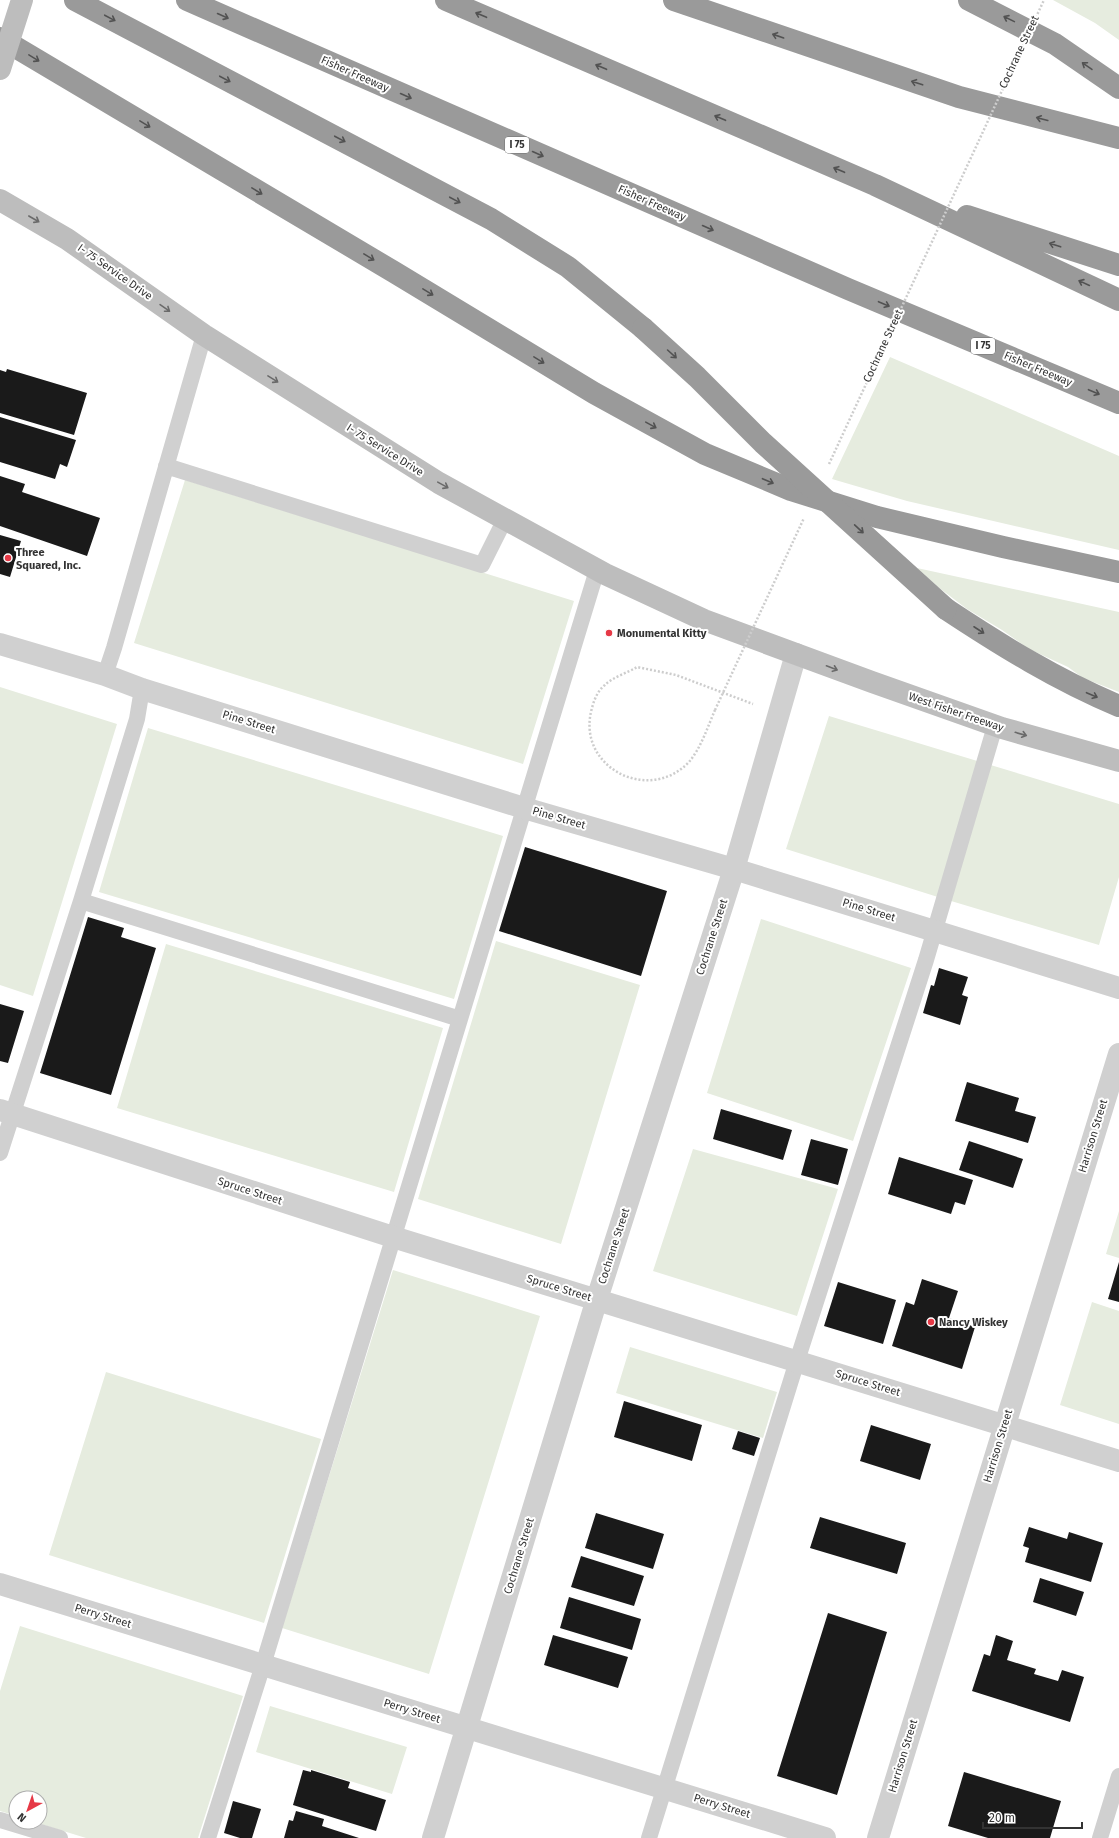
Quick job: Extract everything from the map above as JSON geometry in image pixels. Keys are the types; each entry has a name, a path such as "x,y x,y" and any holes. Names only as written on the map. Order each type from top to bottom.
{"highway":[{"path":"75,0 491,219 568,267 643,328 697,377 763,443 946,609 1038,668 1084,692 1119,706"},
{"name":"Fisher Freeway","path":"187,0 840,286 1119,403"},
{"path":"446,0 875,185 1119,300"},
{"path":"674,0 959,97 1079,129 1119,138"},
{"path":"969,0 1056,44 1119,88"},
{"path":"0,38 394,272 594,393 705,454 791,490 877,517 1003,547 1119,572"},
{"path":"875,185 1119,265"}],"street":[{"path":"0,69 22,0"},
{"name":"I- 75 Service Drive","path":"0,200 67,239 204,335 439,483 597,570 704,620 796,654"},
{"name":"Pine Street","path":"0,644 105,675 142,689 524,808 734,869 1119,988"},
{"name":"West Fisher Freeway","path":"796,654 995,726 1119,760"},
{"name":"Cochrane Street","path":"433,1838 597,1300 734,869 796,654"},
{"name":"Harrison Street","path":"878,1838 1119,1054"},
{"name":"Spruce Street","path":"6,1112 393,1237 1119,1461"},
{"name":"Perry Street","path":"0,1584 825,1838"}],"lane":[{"path":"105,675 204,335"},
{"path":"166,466 482,565 505,519"},
{"path":"208,1838 263,1665 597,570"},
{"path":"0,1153 6,1112 81,901 137,719 142,689"},
{"path":"649,1838 796,1361 935,930 995,726"},
{"path":"81,901 460,1019"},
{"path":"1100,1838 1119,1776"},
{"path":"0,1820 60,1838"}],"path":[{"name":"Cochrane Street","path":"826,471 1044,0"},
{"path":"748,702 676,676 637,667 604,685 594,699 589,717 592,744 602,761 621,775 640,781 660,779 676,773 689,761 699,745 715,710 806,514"}],"shaded area":[{"path":"1053,0 1119,0 1119,40 1095,23"},
{"path":"890,357 1119,456 1119,550 907,501 832,479"},
{"path":"185,480 574,601 523,764 134,643"},
{"path":"917,568 1119,612 1119,692 1083,678 1068,667 1029,649 1002,630 967,609 938,587"},
{"path":"0,687 117,724 33,996 0,985"},
{"path":"829,716 1119,804 1119,877 1099,945 941,898 786,849"},
{"path":"148,728 503,836 454,999 99,892"},
{"path":"761,919 911,968 853,1141 707,1093"},
{"path":"496,941 640,985 561,1244 418,1199"},
{"path":"166,944 443,1028 394,1192 117,1108"},
{"path":"693,1149 838,1189 797,1316 653,1271"},
{"path":"1119,1211 1119,1258 1106,1254"},
{"path":"393,1270 540,1316 429,1674 282,1628"},
{"path":"1092,1302 1119,1311 1119,1424 1060,1405"},
{"path":"630,1347 777,1392 763,1438 616,1393"},
{"path":"106,1372 321,1439 264,1623 49,1555"},
{"path":"20,1626 243,1696 198,1838 86,1838 48,1826 48,1790 8,1790 8,1814 0,1811 0,1691"},
{"path":"270,1706 407,1747 392,1794 256,1752"}],"building":[{"path":"7,369 87,393 74,435 0,413 0,370 6,372"},
{"path":"0,417 76,440 67,467 60,464 55,479 0,462"},
{"path":"0,476 25,484 22,492 100,518 87,556 0,526"},
{"name":"Three Squared, Inc.","path":"0,535 21,541 10,577 0,574"},
{"path":"525,847 667,891 641,976 499,931"},
{"path":"88,917 124,928 121,937 156,948 111,1095 40,1073"},
{"path":"939,968 968,977 962,995 968,997 960,1025 923,1013 931,985 934,986"},
{"path":"0,1004 24,1011 8,1063 0,1061"},
{"path":"967,1082 1019,1098 1015,1111 1036,1117 1028,1143 955,1121"},
{"path":"721,1109 792,1130 783,1160 713,1139"},
{"path":"811,1139 848,1149 838,1185 801,1175"},
{"path":"969,1141 1023,1159 1013,1188 959,1170"},
{"path":"899,1157 973,1180 965,1205 955,1202 951,1214 888,1194"},
{"path":"1119,1262 1119,1302 1108,1299"},
{"name":"Nancy Wiskey","path":"922,1279 958,1291 949,1318 975,1327 962,1369 892,1346 906,1302 914,1305"},
{"path":"838,1282 896,1300 883,1344 824,1326"},
{"path":"624,1401 702,1425 692,1461 614,1437"},
{"path":"871,1425 931,1444 920,1480 860,1461"},
{"path":"738,1431 760,1438 754,1456 732,1449"},
{"path":"596,1513 664,1534 653,1569 585,1548"},
{"path":"820,1517 906,1543 897,1574 810,1548"},
{"path":"1029,1527 1067,1539 1069,1532 1103,1543 1091,1582 1025,1562 1029,1548 1023,1546"},
{"path":"581,1556 644,1576 634,1606 571,1587"},
{"path":"1040,1578 1084,1592 1076,1616 1033,1602"},
{"path":"569,1597 641,1619 632,1650 560,1628"},
{"path":"828,1613 887,1632 837,1795 777,1776"},
{"path":"553,1635 628,1657 618,1688 544,1665"},
{"path":"996,1635 1013,1641 1007,1660 1036,1669 1034,1674 1058,1681 1062,1670 1084,1677 1070,1722 972,1691 984,1654 990,1656"},
{"path":"303,1770 311,1772 311,1770 350,1782 348,1788 386,1800 376,1831 293,1805"},
{"path":"964,1772 1061,1801 1050,1838 988,1838 948,1826"},
{"path":"233,1801 261,1809 252,1838 240,1838 224,1833"},
{"path":"296,1811 324,1819 322,1826 359,1838 284,1838 289,1820 293,1821"}],"place":[{"name":"Three Squared, Inc.","path":"8,558"},
{"name":"Monumental Kitty","path":"609,633"},
{"name":"Nancy Wiskey","path":"931,1322"}]}
